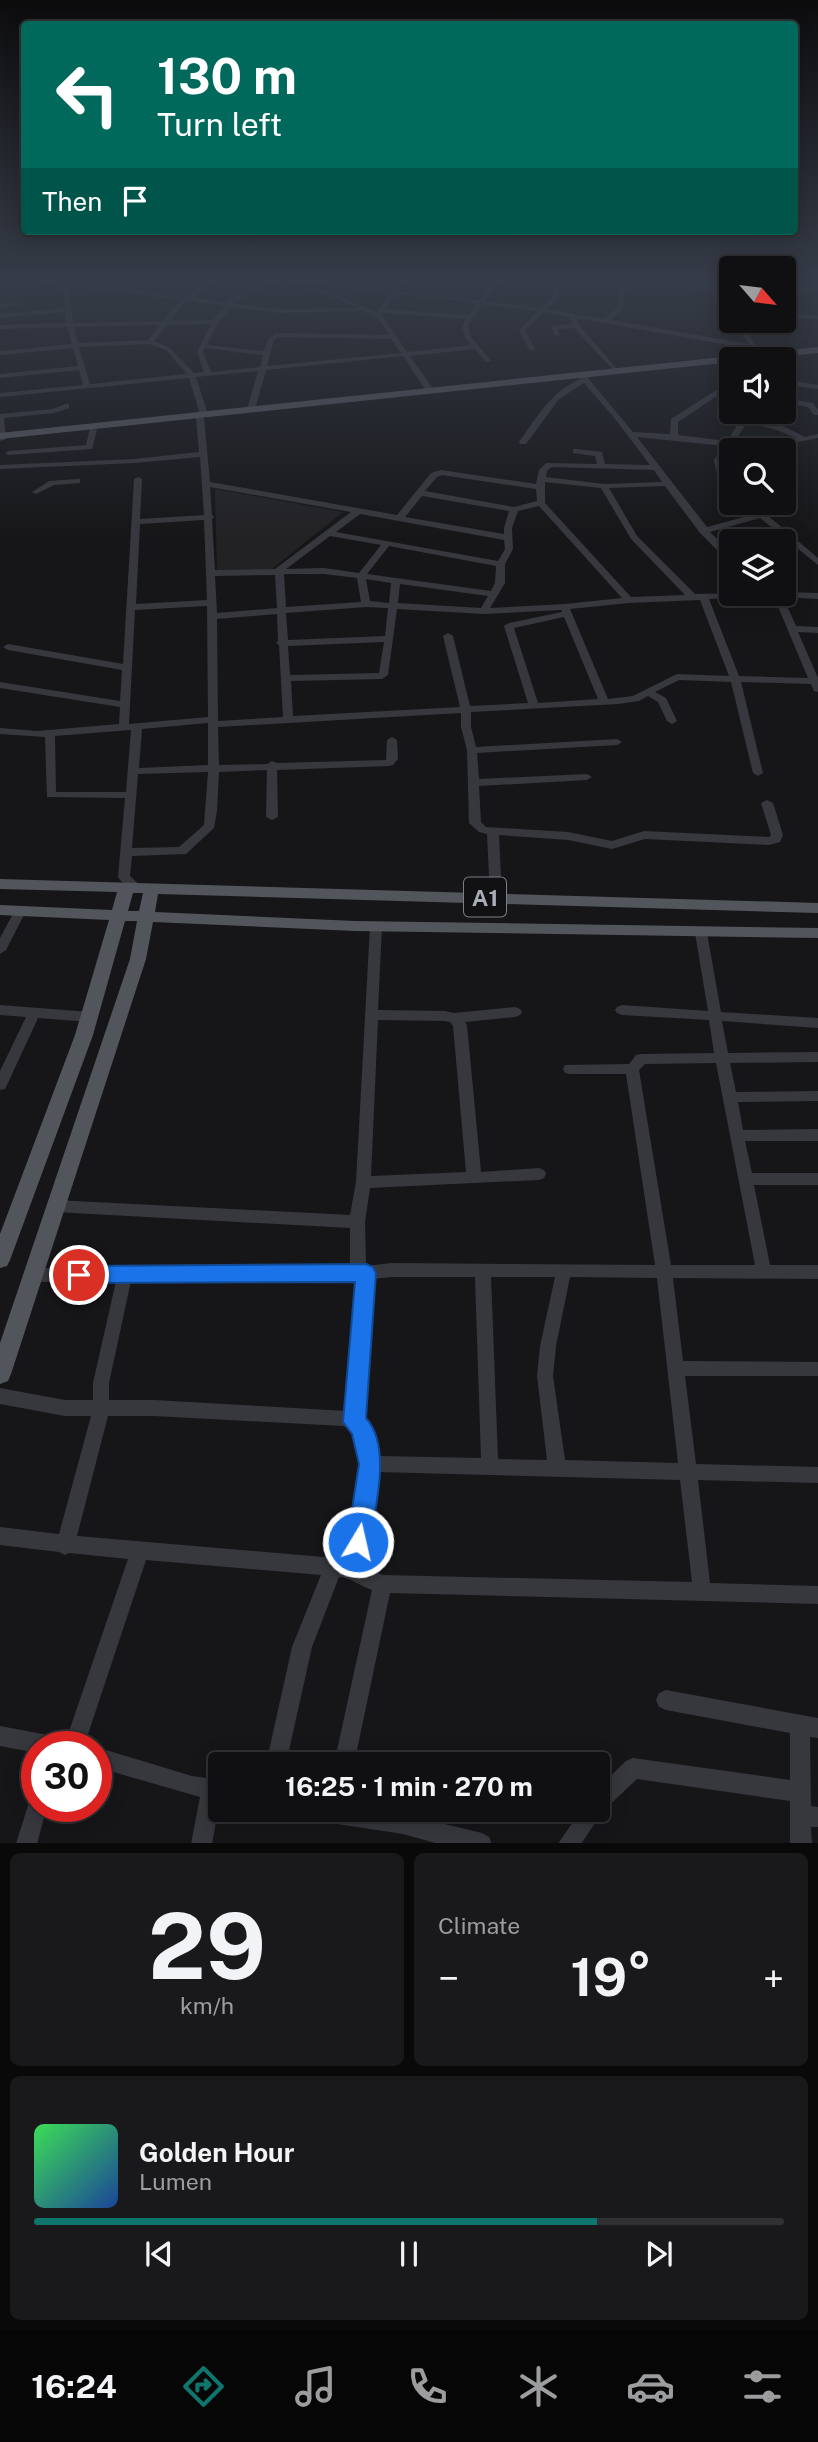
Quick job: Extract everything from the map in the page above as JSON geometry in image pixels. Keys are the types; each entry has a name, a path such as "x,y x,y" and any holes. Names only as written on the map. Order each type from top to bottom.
{"main road":[{"path":"3,437 93,430 251,408 582,377 669,366"},
{"path":"3,437 692,366"},
{"name":"A1","path":"0,884 818,908"},
{"path":"0,1260 90,1017 121,915 139,889"},
{"path":"0,1374 138,959 146,916 139,889"},
{"name":"A1","path":"0,910 376,926 818,933"}],"street":[{"path":"125,852 182,851 205,832 211,818 214,616 208,484 203,454 202,416 192,376 183,366"},
{"path":"205,366 208,374"},
{"path":"0,395 283,366"},
{"path":"414,366 430,390"},
{"path":"612,366 616,371"},
{"path":"0,376 81,368 87,387"},
{"path":"251,408 262,368"},
{"path":"523,442 542,419 546,408 582,377 633,434 665,484 719,547"},
{"path":"796,380 814,387"},
{"path":"796,392 814,387"},
{"path":"674,437 674,421 719,391"},
{"path":"796,402 810,405 817,413"},
{"path":"66,406 54,411 0,416 9,453 4,466 134,461 203,454"},
{"path":"762,424 804,439"},
{"path":"36,492 52,484 75,485 81,476 93,430"},
{"path":"633,434 719,442"},
{"path":"796,441 818,436"},
{"path":"9,453 89,447"},
{"path":"576,452 599,454 601,467"},
{"path":"629,600 541,503 543,470 549,465 655,468"},
{"path":"400,517 434,475 441,472 541,483 604,486 665,484"},
{"path":"124,726 138,479"},
{"path":"208,484 510,538"},
{"path":"604,486 634,537 692,597"},
{"path":"421,493 513,509 541,503"},
{"path":"484,611 500,583 513,509"},
{"path":"279,570 358,510"},
{"path":"703,531 762,515 818,562"},
{"path":"137,522 210,517"},
{"path":"330,533 502,564"},
{"path":"366,604 361,576 386,544"},
{"path":"279,570 279,612 288,719"},
{"path":"212,573 324,570 492,594"},
{"path":"423,583 428,572"},
{"path":"285,678 382,676 385,673 396,580"},
{"path":"796,595 818,596"},
{"path":"533,704 509,626 567,610 629,600 719,596"},
{"path":"704,597 735,679 758,773"},
{"path":"131,607 212,603"},
{"path":"214,616 366,604 484,611 567,610"},
{"path":"0,732 50,732 635,699 677,677 815,678 794,629 778,606"},
{"path":"567,610 604,701"},
{"path":"794,629 818,630"},
{"path":"448,636 466,709 466,727 472,750 475,823 483,830 568,836 612,845 644,835 769,841 776,839 777,835 767,803"},
{"path":"281,643 388,639"},
{"path":"8,647 127,668"},
{"path":"0,685 124,705"},
{"path":"647,692 662,700 672,721"},
{"path":"137,725 124,877 139,889"},
{"path":"50,732 51,795 130,795"},
{"path":"133,771 272,764 389,762 393,759 392,740"},
{"path":"472,750 617,743"},
{"path":"272,764 272,817"},
{"path":"474,783 587,777"},
{"path":"493,831 496,897"},
{"path":"0,950 20,911"},
{"path":"355,1422 362,1273 357,1222 363,1182 376,926"},
{"path":"701,933 722,1058 764,1273"},
{"path":"0,1010 90,1017"},
{"path":"622,1010 818,1023"},
{"path":"0,1085 34,1013"},
{"path":"372,1015 454,1018 516,1013"},
{"path":"454,1018 460,1025 474,1178"},
{"path":"570,1069 632,1069 641,1059 818,1057"},
{"path":"632,1069 663,1271 702,1592"},
{"path":"730,1097 818,1096"},
{"path":"738,1136 818,1135"},
{"path":"363,1182 539,1174"},
{"path":"746,1179 818,1179"},
{"path":"55,1206 357,1222"},
{"path":"33,1275 362,1273 392,1270 818,1272"},
{"path":"556,1469 545,1376 548,1346 564,1271"},
{"path":"483,1272 489,1468"},
{"path":"65,1546 101,1409 102,1383 125,1275"},
{"path":"675,1368 818,1369"},
{"path":"0,1396 65,1408 154,1408 316,1416 343,1418 355,1422 361,1429 370,1464 355,1569"},
{"path":"370,1464 818,1475"},
{"path":"0,1536 65,1546 334,1566 355,1569 367,1579 383,1584 818,1595"},
{"path":"79,1731 139,1550"},
{"path":"279,1752 302,1647 334,1566"},
{"path":"347,1752 383,1584"},
{"path":"666,1700 809,1726 799,1792 809,1817 801,1843"},
{"path":"0,1736 21,1740"},
{"path":"112,1762 208,1789"},
{"path":"610,1791 634,1768 799,1792"},
{"path":"201,1843 208,1818"},
{"path":"26,1843 32,1822"},
{"path":"390,1822 482,1843"},
{"path":"568,1843 584,1822"}],"shaded area":[{"path":"215,489 343,512 272,569 217,570"}],"route":[{"path":"79,1275 366,1273 355,1422 361,1429 370,1464 358,1542"}]}
